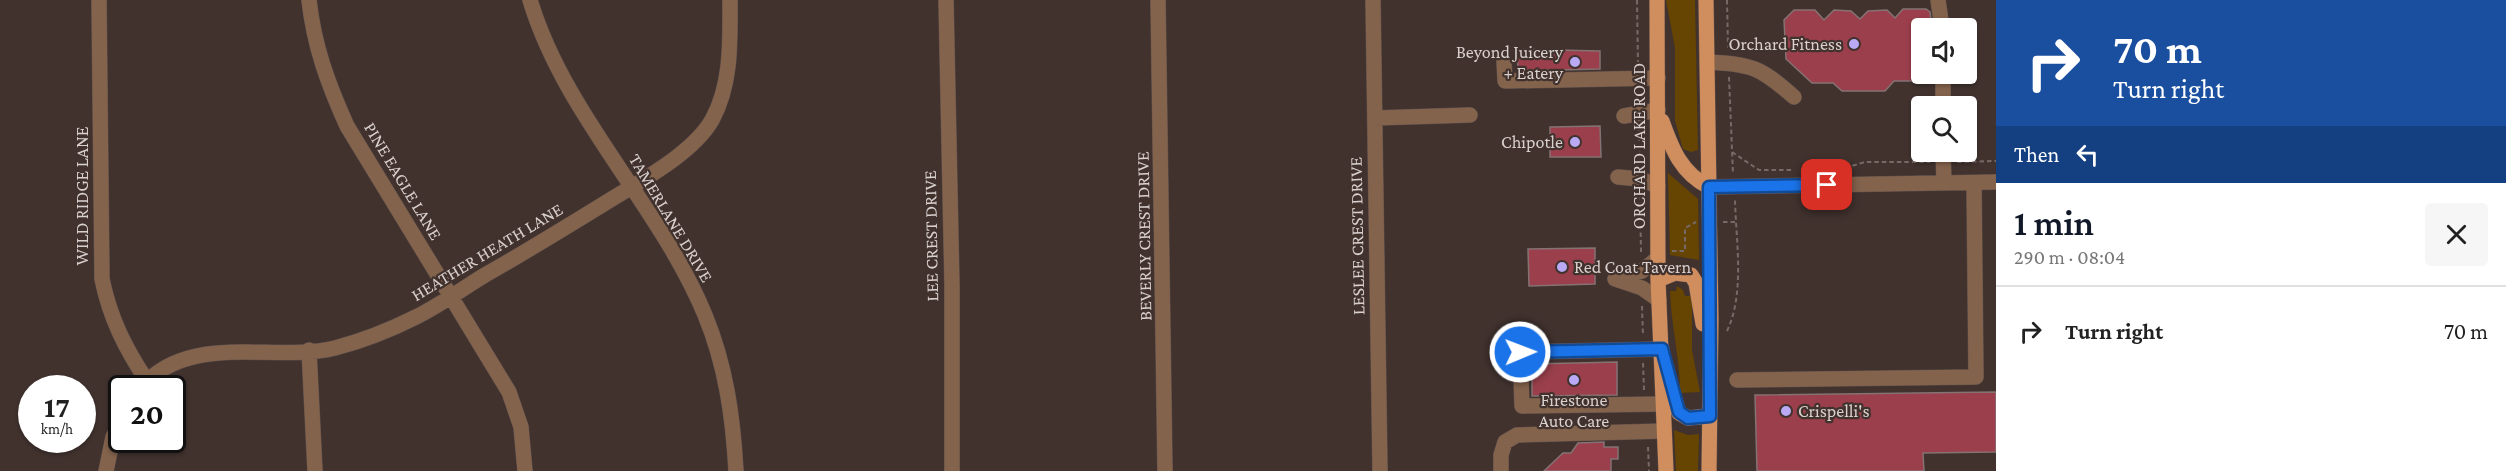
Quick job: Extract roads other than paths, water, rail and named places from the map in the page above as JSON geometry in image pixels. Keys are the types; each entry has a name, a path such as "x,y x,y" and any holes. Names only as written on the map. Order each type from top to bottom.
{"main road":[{"name":"ORCHARD LAKE ROAD","path":"1657,0 1658,186 1665,255 1658,280 1666,471"},
{"path":"1706,0 1709,187 1709,471"},
{"path":"1658,110 1680,164 1692,179 1709,187"},
{"path":"1658,280 1675,273 1685,273 1696,283 1710,381"},
{"path":"1662,352 1679,412 1688,418 1710,416"}],"street":[{"name":"WILD RIDGE LANE","path":"99,0 102,279 109,310 139,375"},
{"name":"PINE EAGLE LANE","path":"309,0 316,45 327,82 347,126 509,392 521,427 525,471"},
{"name":"TAMERLANE DRIVE","path":"530,0 540,31 566,84 675,259 704,314 723,367 732,413 736,471"},
{"name":"HEATHER HEATH LANE","path":"159,375 176,363 209,354 333,348 380,333 414,318 451,297 630,188 691,143 711,121 721,98 728,67 730,0"},
{"name":"LEE CREST DRIVE","path":"946,0 952,471"},
{"name":"BEVERLY CREST DRIVE","path":"1158,0 1166,471"},
{"name":"LESLEE CREST DRIVE","path":"1372,0 1376,118 1380,471"},
{"path":"1938,0 1941,18"},
{"path":"1504,62 1505,81 1658,78"},
{"path":"1707,62 1741,63 1766,72 1794,97"},
{"path":"1632,115 1658,110"},
{"path":"1376,118 1470,115"},
{"path":"1943,162 1944,183"},
{"path":"1618,177 1640,179 1658,186"},
{"path":"1709,187 1996,182"},
{"path":"1737,380 1976,377 1974,183"},
{"path":"1659,300 1642,288 1615,279 1641,270 1665,255"},
{"path":"1662,352 1643,349 1520,352 1522,406 1663,404"},
{"path":"309,350 315,471"},
{"path":"1501,471 1501,455 1505,442 1517,435 1664,431"},
{"path":"106,471 109,453"}],"place":[{"name":"Orchard Fitness","path":"1854,44"},
{"name":"Beyond Juicery + Eatery","path":"1575,62"},
{"name":"Chipotle","path":"1575,142"},
{"name":"Red Coat Tavern","path":"1562,267"},
{"name":"Firestone Auto Care","path":"1574,380"},
{"name":"Crispelli's","path":"1786,411"}]}
